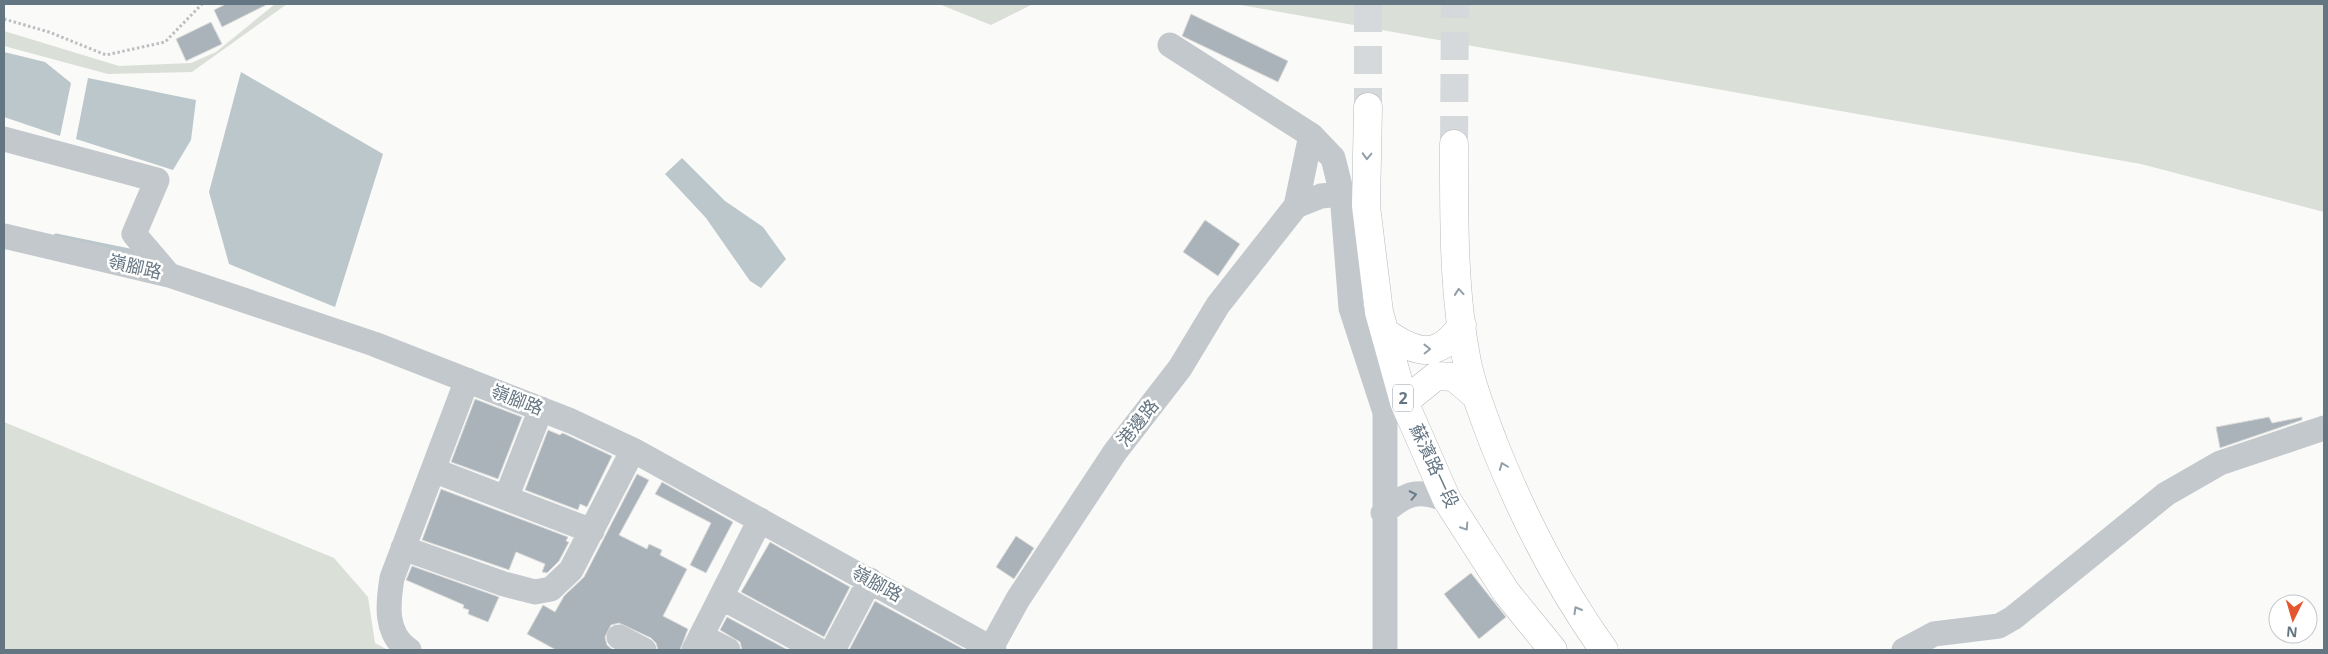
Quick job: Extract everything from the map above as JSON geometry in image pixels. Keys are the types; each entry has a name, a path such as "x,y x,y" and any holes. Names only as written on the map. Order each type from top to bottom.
{"main road":[{"name":"蘇濱路一段","path":"1368,107 1366,206 1379,312 1386,333 1394,405 1447,500 1506,592 1553,650"},
{"path":"1454,144 1455,239 1462,325 1467,361 1475,395 1509,482 1551,566 1581,618 1604,650"},
{"path":"1386,333 1398,342 1425,350 1440,348 1451,340 1462,325"},
{"path":"1394,405 1436,376 1454,377 1475,395"}],"street":[{"path":"1170,44 1311,135 1333,158 1342,194 1351,308 1394,405 1383,513 1385,650"},
{"path":"1296,206 1311,135"},
{"path":"4,139 157,180 134,234 169,275"},
{"path":"1296,206 1320,196 1342,194"},
{"name":"港邊路","path":"986,648 1114,452 1180,368 1218,305 1296,206"},
{"name":"嶺腳路","path":"4,236 169,275 374,344 541,409 633,450 870,580 986,648"},
{"path":"409,650 395,637 388,604 392,578 467,380"},
{"path":"506,498 541,409"},
{"path":"1904,650 1934,634 1999,626 2013,618 2166,494 2220,463 2324,428"},
{"path":"403,548 504,584 540,592 551,589 571,570 633,450"},
{"path":"433,470 592,531"},
{"path":"1383,513 1396,502 1411,494 1430,493 1447,500"},
{"path":"728,650 697,643 760,520"},
{"path":"833,650 870,580"},
{"path":"721,597 818,650"},
{"path":"619,638 644,650"}],"path":[{"path":"4,20 49,32 106,55 165,42 202,4"}],"shaded area":[{"path":"275,4 287,4 192,72 108,74 4,46 4,31 119,66 191,63 216,52"},
{"path":"939,4 1033,4 991,25"},
{"path":"1235,4 2324,4 2324,212 2141,164"},
{"path":"4,52 45,62 71,83 60,136 4,117"},
{"path":"241,72 383,154 335,307 229,264 209,192"},
{"path":"88,78 196,100 191,140 173,170 76,139"},
{"path":"682,158 725,201 763,227 786,259 761,288 750,281 706,218 665,174"},
{"path":"4,422 334,558 368,597 375,643 388,650 4,650"}],"building":[{"path":"226,4 268,4 222,27 214,10"},
{"path":"1191,14 1288,61 1278,82 1182,36"},
{"path":"211,22 222,44 186,61 176,39"},
{"path":"1205,220 1240,244 1218,276 1183,252"},
{"path":"475,399 522,417 498,479 451,462"},
{"path":"2269,417 2272,423 2302,417 2302,420 2220,448 2216,427"},
{"path":"548,430 560,435 562,433 565,434 612,456 587,507 580,504 578,510 525,490"},
{"path":"637,474 649,480 619,535 647,549 649,544 662,550 660,555 687,569 663,616 688,629 680,650 658,650 656,643 651,638 619,623 611,625 605,637 607,645 613,650 556,650 527,634 543,605 555,612 564,596 584,577"},
{"path":"662,482 733,522 706,573 690,565 711,523 655,494"},
{"path":"441,489 568,537 566,541 569,542 559,561 547,573 542,572 545,564 516,552 509,570 422,540"},
{"path":"1016,536 1034,548 1014,579 996,567"},
{"path":"770,542 850,587 824,637 741,592"},
{"path":"412,566 499,597 488,622 468,614 469,610 463,608 464,605 406,580"},
{"path":"1471,573 1506,617 1479,639 1444,594"},
{"path":"875,601 965,650 849,650"},
{"path":"727,617 788,650 742,650 740,642 720,630"}],"waterway":[{"path":"56,236 134,252"}],"tunnel":[{"path":"1368,4 1368,107"},
{"path":"1454,144 1455,4"}]}
